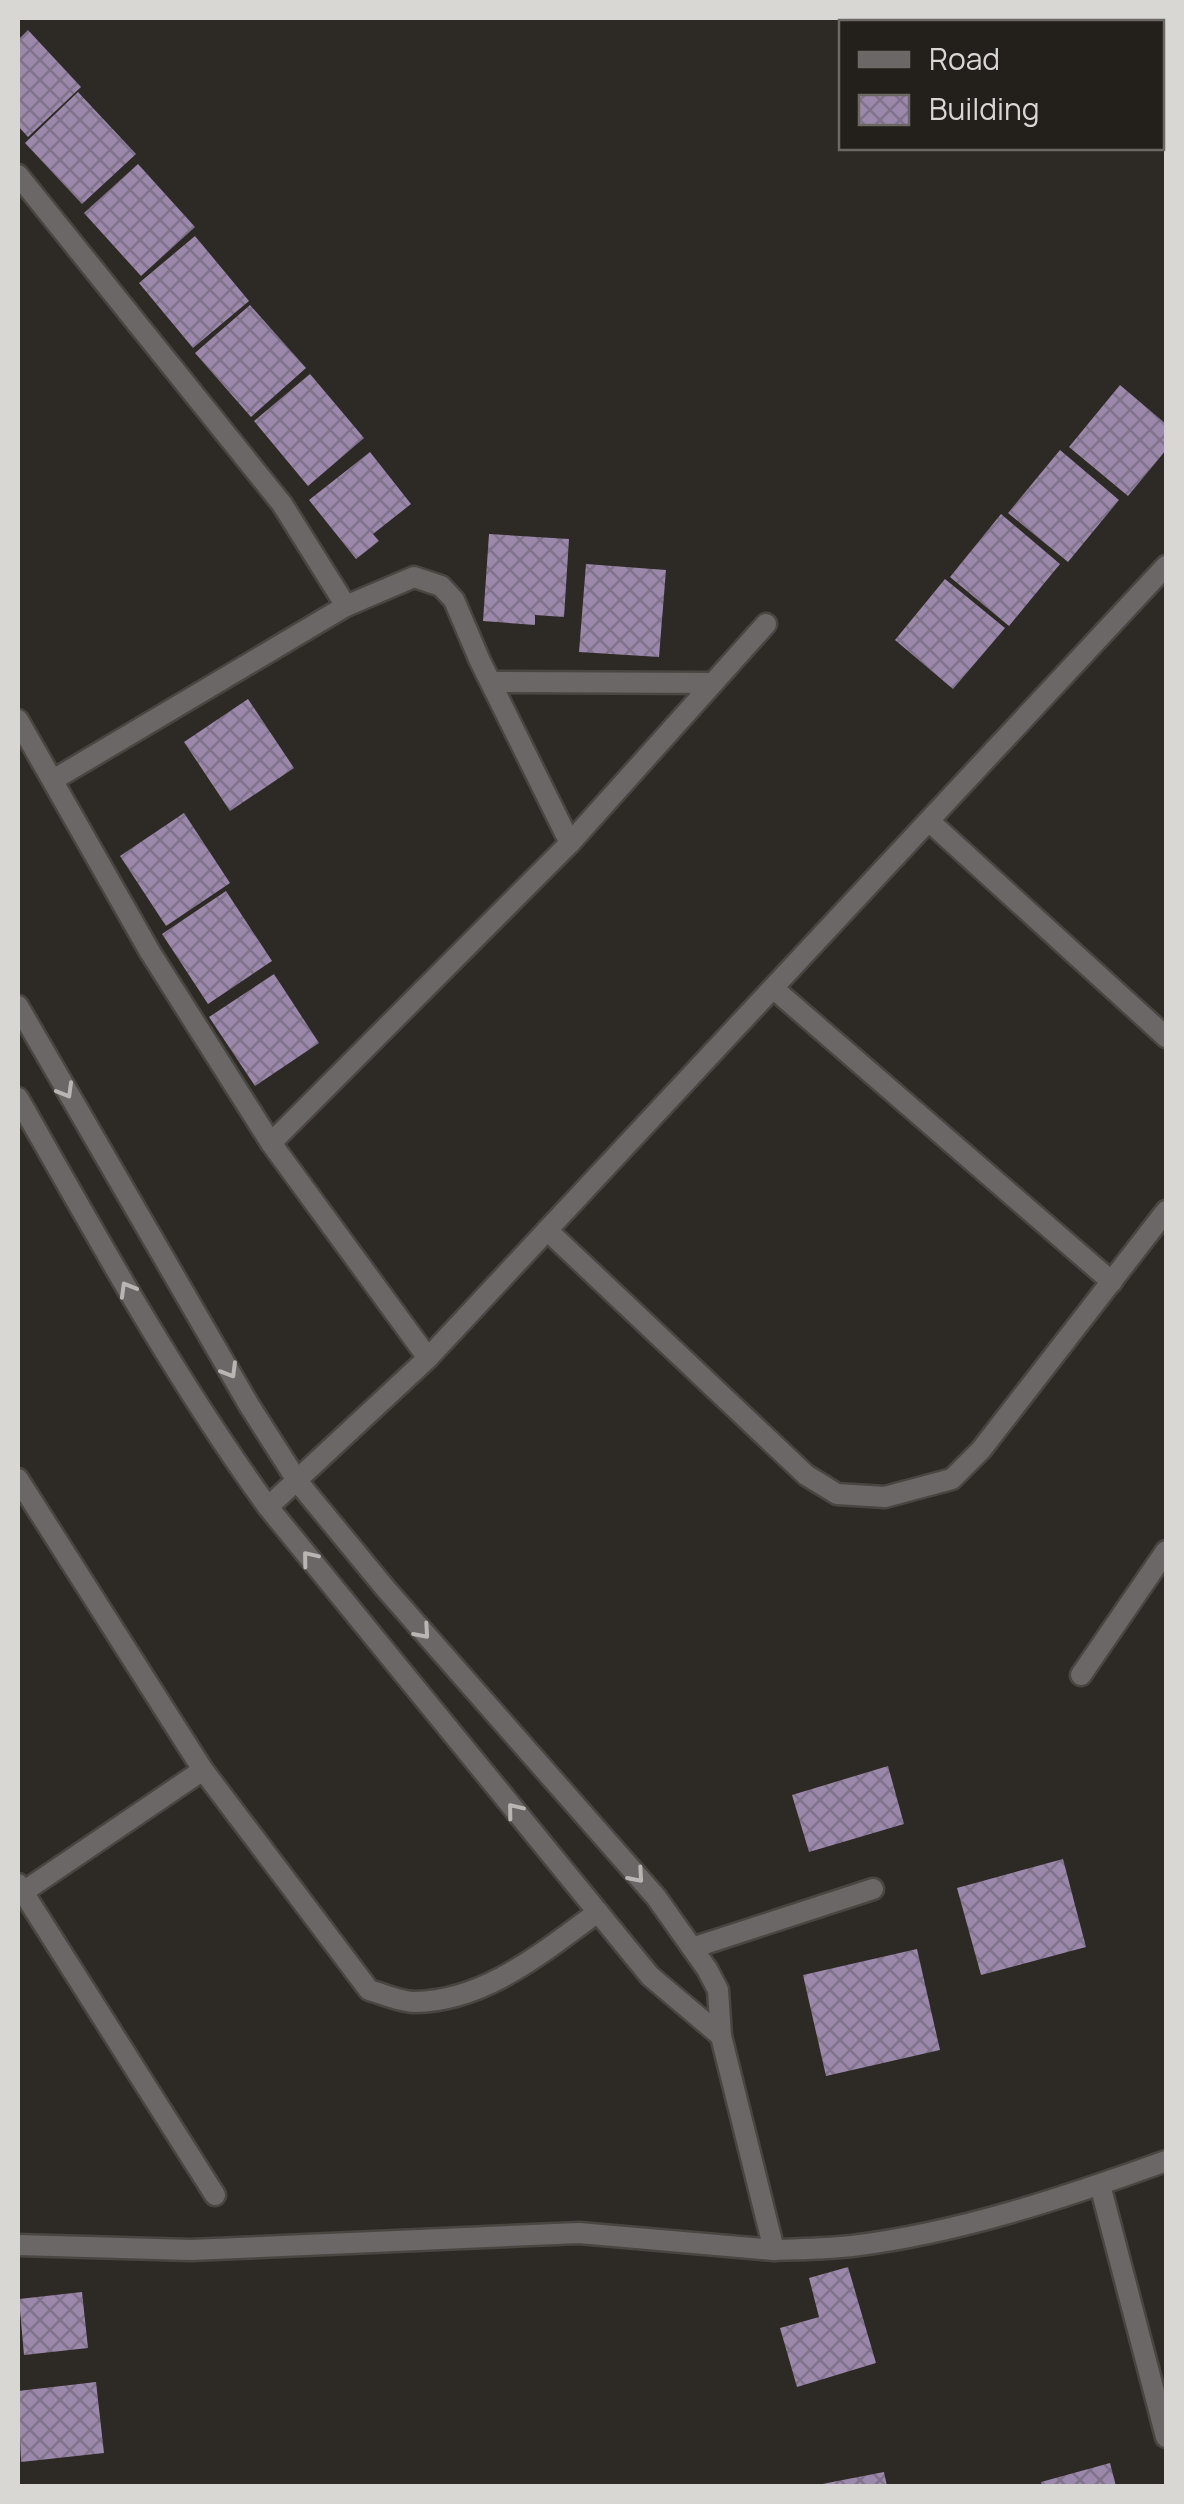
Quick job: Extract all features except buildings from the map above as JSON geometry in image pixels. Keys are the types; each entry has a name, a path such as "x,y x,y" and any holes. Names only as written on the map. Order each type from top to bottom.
{"street":[{"path":"18,176 25,199 282,504 346,606"},
{"path":"52,780 346,606 414,577 441,586 454,600 570,843"},
{"path":"268,1507 428,1358 929,820 1162,580"},
{"path":"270,1144 570,843 766,624"},
{"path":"491,682 713,684"},
{"path":"18,720 150,952 270,1144 428,1358"},
{"path":"929,820 1166,1037"},
{"path":"773,988 1112,1282"},
{"path":"18,1006 212,1342 298,1482 385,1588 656,1898 718,1990 721,2036 774,2250"},
{"path":"18,1098 166,1356 217,1437 268,1507 650,1976 721,2036"},
{"path":"547,1230 806,1475 837,1494 885,1497 952,1479 991,1438 1166,1211"},
{"path":"18,1479 203,1770 369,1990 413,2002 463,1992 512,1973 598,1912"},
{"path":"1080,1676 1166,1551"},
{"path":"203,1770 20,1888 214,2194"},
{"path":"692,1948 873,1889"},
{"path":"18,2245 191,2250 579,2233 774,2250 850,2246 904,2238 1100,2185 1166,2161"},
{"path":"1100,2185 1166,2437"}]}
